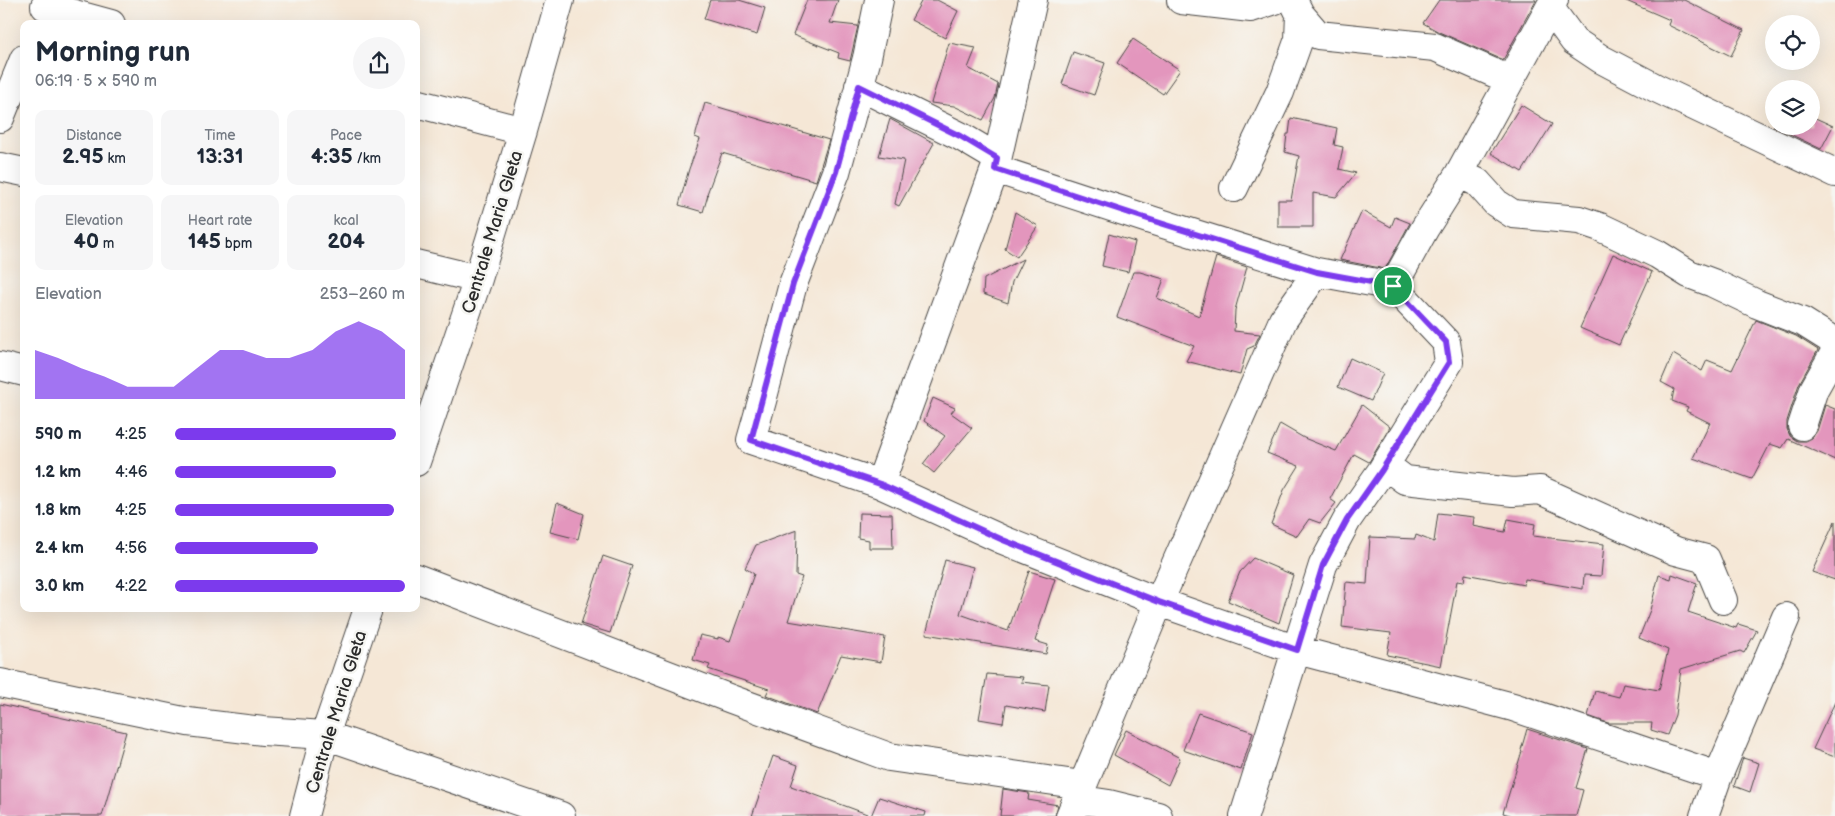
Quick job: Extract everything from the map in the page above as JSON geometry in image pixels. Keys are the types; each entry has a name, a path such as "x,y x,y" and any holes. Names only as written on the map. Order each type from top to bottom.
{"street":[{"name":"Centrale Maria Gleta","path":"420,450 478,279 560,0"},
{"path":"879,0 836,172 793,284 751,440 880,484 1003,540 1159,602 1297,650 1512,707 1718,776"},
{"path":"880,484 996,163 1032,0"},
{"path":"1181,0 1251,8 1276,0"},
{"path":"1393,286 1424,228 1458,174 1552,4"},
{"path":"1552,4 1574,41 1601,59 1656,88 1835,173"},
{"path":"1296,7 1318,35 1435,47 1510,80"},
{"path":"1234,188 1280,92 1298,39 1296,7"},
{"path":"43,10 92,20"},
{"path":"0,118 20,69"},
{"path":"859,86 960,136 996,163 1154,221 1317,272 1393,286 1446,342 1449,362 1385,465 1347,520 1323,565 1244,816"},
{"path":"420,104 523,131"},
{"path":"0,167 20,171"},
{"path":"1458,174 1477,182 1496,203 1513,214 1579,220 1600,227 1657,254 1689,274 1713,282 1757,304 1803,322 1835,342"},
{"path":"420,265 478,279"},
{"path":"1076,800 1159,602 1283,320 1317,272"},
{"path":"1802,426 1814,389 1835,352"},
{"path":"0,366 20,371"},
{"path":"1385,465 1405,480 1512,492 1540,490 1676,551 1706,559 1723,600"},
{"path":"420,580 730,699 889,757 1076,800 1109,804 1158,816"},
{"name":"Centrale Maria Gleta","path":"304,816 326,735 367,612"},
{"path":"1704,816 1718,776 1786,617"},
{"path":"0,683 188,722 263,731 326,735 562,816"}],"building":[{"path":"710,0 739,0 765,8 757,35 704,19"},
{"path":"807,0 838,0 830,23 858,26 850,61 838,58 839,53 793,35"},
{"path":"922,0 937,0 958,11 945,38 911,20"},
{"path":"1439,0 1536,0 1503,60 1423,23"},
{"path":"1624,0 1684,0 1744,30 1731,56 1668,25 1670,20"},
{"path":"1133,39 1180,70 1163,94 1117,63"},
{"path":"949,43 976,48 968,68 998,84 995,98 983,120 954,106 931,103"},
{"path":"1073,52 1105,63 1094,95 1062,84"},
{"path":"705,103 829,140 816,181 722,153 707,194 703,212 679,205 700,139 695,137"},
{"path":"1521,105 1552,124 1522,172 1491,153"},
{"path":"1291,118 1337,128 1334,145 1343,147 1339,169 1356,173 1336,197 1313,193 1313,227 1278,227 1278,200 1291,200 1299,156 1285,152"},
{"path":"890,119 934,143 899,206 895,204 904,160 879,156"},
{"path":"1820,120 1833,126 1821,149 1792,135 1820,135"},
{"path":"1362,211 1391,227 1395,217 1410,223 1385,269 1340,260"},
{"path":"1015,212 1038,226 1017,257 1005,249"},
{"path":"1109,234 1135,242 1128,272 1102,266"},
{"path":"1613,254 1652,272 1619,345 1580,328"},
{"path":"1216,257 1247,267 1235,310 1234,331 1260,334 1254,346 1247,349 1240,375 1186,361 1194,346 1117,317 1133,272 1140,272 1164,279 1157,298 1199,316"},
{"path":"1023,259 1012,282 1008,303 983,294 984,279"},
{"path":"1756,320 1796,336 1818,350 1799,384 1787,421 1787,429 1790,436 1797,441 1806,441 1812,438 1817,431 1825,405 1835,409 1835,460 1788,439 1782,448 1770,444 1752,479 1693,458 1710,423 1686,411 1688,407 1672,401 1674,389 1661,382 1673,354 1702,371 1707,360 1732,370"},
{"path":"1350,358 1383,373 1371,401 1338,387"},
{"path":"933,398 955,408 951,413 972,428 934,473 923,464 945,436 924,421"},
{"path":"1362,405 1390,427 1369,462 1354,454 1330,499 1336,503 1320,523 1309,519 1297,536 1271,524 1284,490 1299,466 1267,453 1280,424 1304,438 1336,451"},
{"path":"557,503 584,514 578,539 550,532"},
{"path":"859,513 892,514 893,548 869,548 869,540 858,538"},
{"path":"1438,513 1474,517 1473,526 1505,532 1508,519 1535,524 1533,536 1604,544 1601,576 1584,575 1583,589 1525,579 1524,585 1465,574 1464,582 1457,581 1441,666 1387,655 1391,633 1342,627 1346,582 1367,584 1370,537 1415,539 1416,535 1434,542"},
{"path":"1835,521 1835,580 1812,572"},
{"path":"797,530 796,575 802,577 788,621 885,637 881,662 841,655 817,714 766,695 769,689 708,669 710,665 693,660 700,635 718,639 718,637 730,641 754,574 745,568 756,545"},
{"path":"603,556 632,566 610,633 581,624"},
{"path":"1253,558 1293,575 1279,623 1228,601 1240,572"},
{"path":"945,560 973,567 960,614 1008,631 1029,571 1055,579 1035,641 1048,645 1046,654 926,634"},
{"path":"1672,574 1697,583 1688,612 1736,628 1738,624 1757,630 1744,653 1740,651 1681,669 1675,715 1667,735 1651,730 1652,723 1608,723 1588,716 1595,691 1619,697 1623,684 1659,690 1668,650 1639,638 1650,610 1659,575 1671,579"},
{"path":"987,674 1023,677 1021,682 1049,685 1045,712 1006,705 1003,723 979,719"},
{"path":"1835,702 1835,757 1813,749"},
{"path":"0,704 126,732 102,816 0,816"},
{"path":"1198,713 1253,732 1241,770 1183,750"},
{"path":"1527,729 1588,749 1576,788 1583,790 1576,816 1513,816 1503,813"},
{"path":"1126,730 1180,758 1168,785 1114,755"},
{"path":"773,756 798,765 791,786 867,814 867,816 752,816"},
{"path":"1743,758 1759,763 1750,792 1734,786"},
{"path":"1003,789 1029,793 1028,800 1058,805 1055,816 1000,816"},
{"path":"879,797 926,812 925,816 871,816"}],"route":[{"path":"859,86 960,136 997,158 995,169 1317,272 1393,286 1446,342 1449,362 1382,470 1347,520 1323,565 1297,650 1159,602 1003,540 880,484 751,440 793,284 836,172 859,86"}]}
